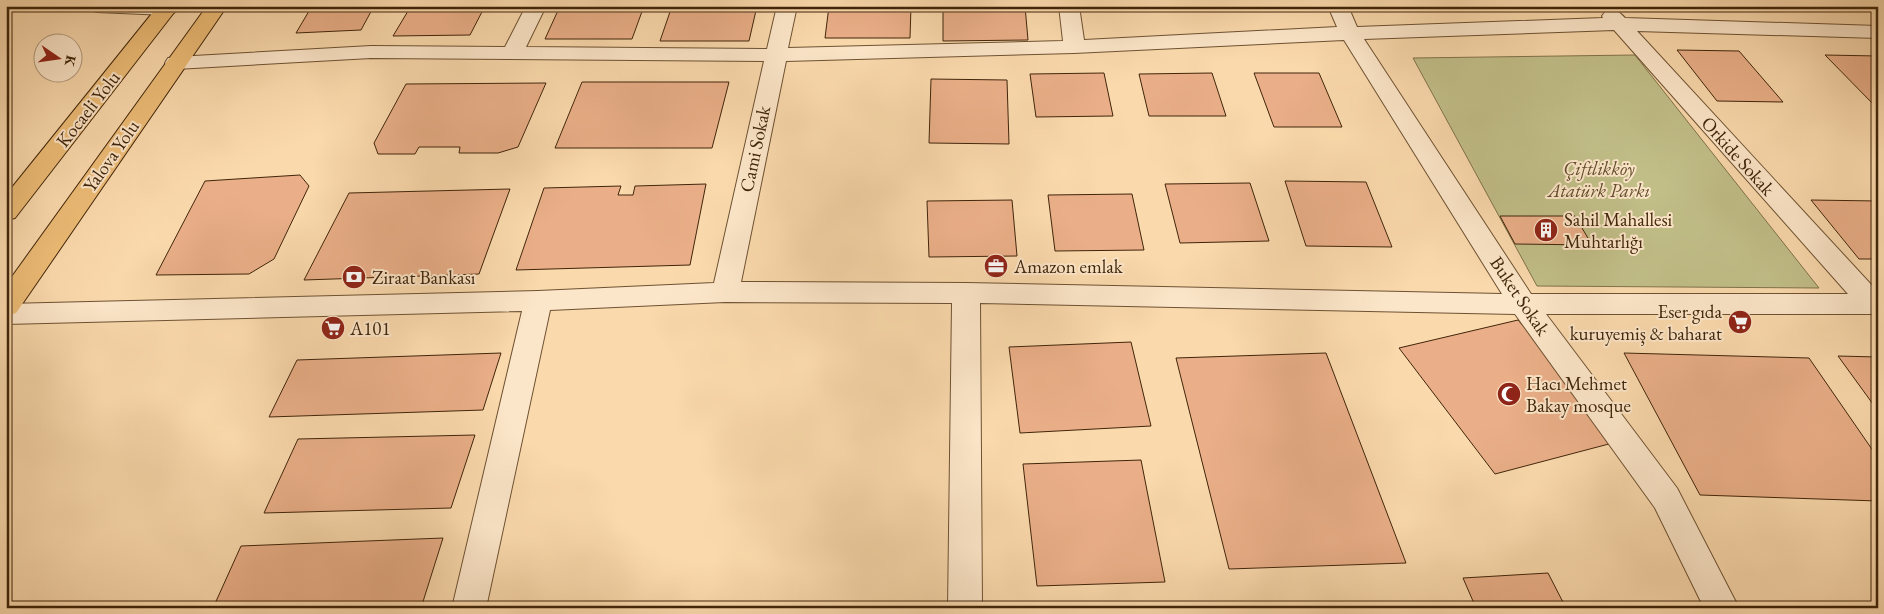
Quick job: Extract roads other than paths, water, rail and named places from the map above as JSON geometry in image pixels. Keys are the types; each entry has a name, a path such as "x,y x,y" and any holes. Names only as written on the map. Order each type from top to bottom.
{"highway":[{"name":"Yalova Yolu","path":"6,306 217,6"},
{"name":"Kocaeli̇ Yolu","path":"6,212 168,8"}],"street":[{"path":"97,6 168,8"},
{"path":"512,54 536,6"},
{"name":"Cami Sokak","path":"725,292 787,6"},
{"path":"1068,6 1074,47"},
{"name":"Buket Sokak","path":"1338,6 1350,33 1524,304 1666,498 1722,608"},
{"path":"176,63 371,52 775,55 1074,47 1350,33 1611,15 1878,32"},
{"name":"Orkide Sokak","path":"1611,15 1875,304"},
{"path":"6,314 538,301 725,292 966,293 1524,304 1875,304"},
{"path":"965,608 966,293"},
{"path":"469,608 538,301"}],"place":[{"name":"Sahil Mahallesi Muhtarlığı","path":"1546,230"},
{"name":"Amazon emlak","path":"996,266"},
{"name":"Ziraat Bankası","path":"354,277"},
{"name":"Eser gıda kuruyemiş & baharat","path":"1740,322"},
{"name":"A101","path":"333,328"},
{"name":"Hacı Mehmet Bakay mosque","path":"1509,394"}],"park label":[{"name":"Çiftlikköy Atatürk Parkı","path":"1599,179"}]}
